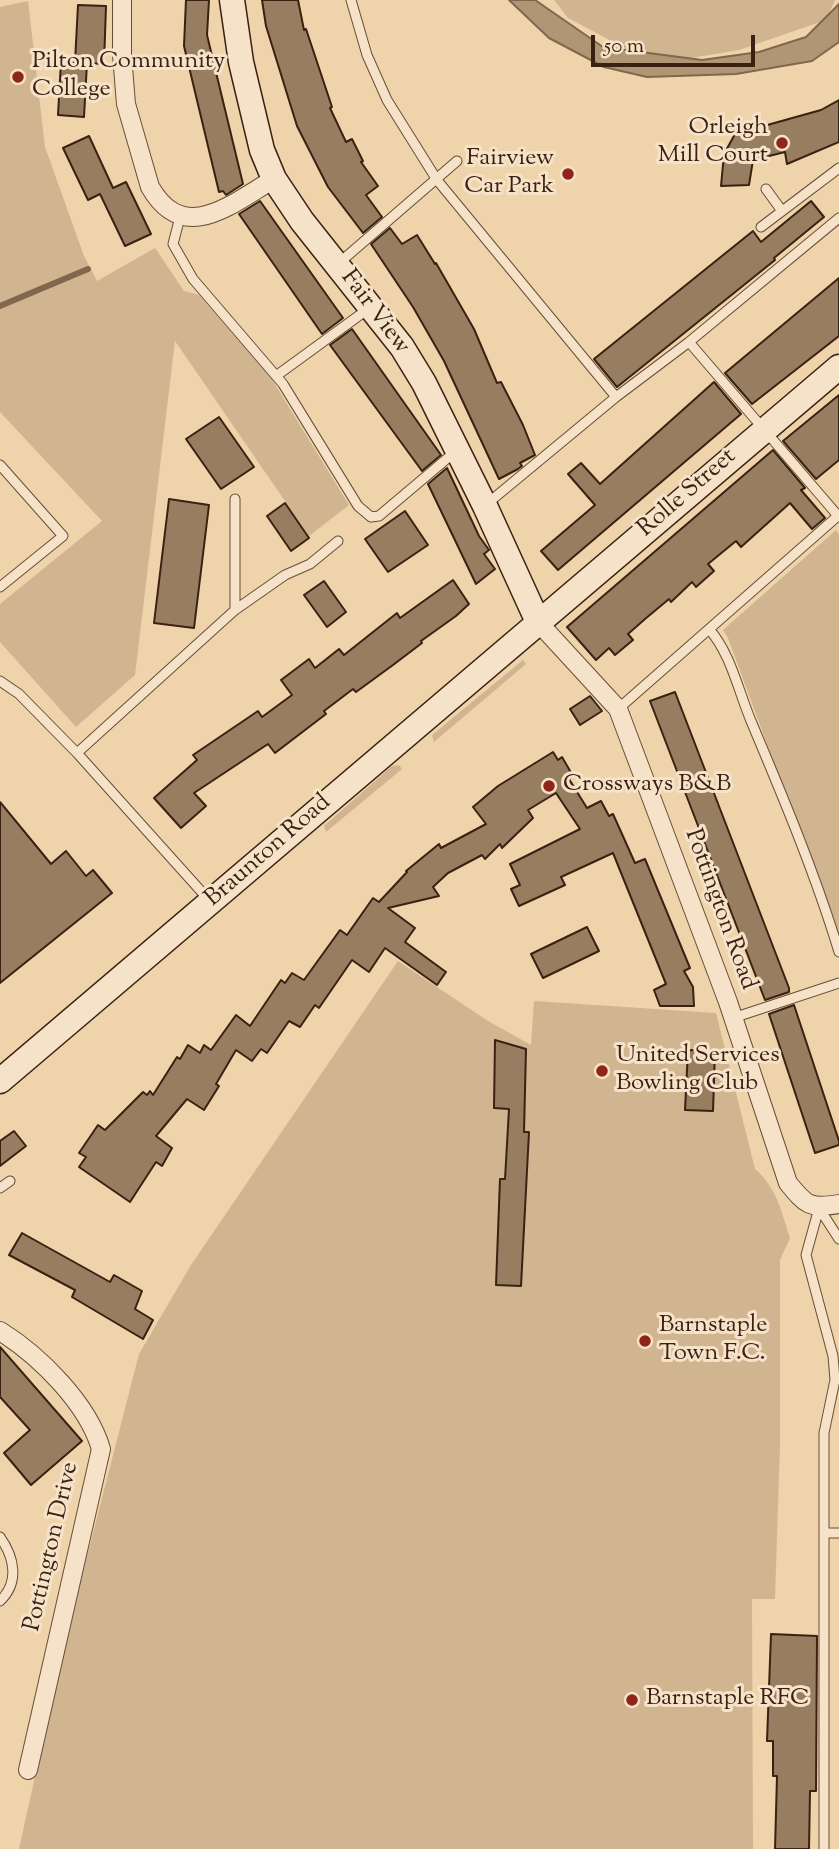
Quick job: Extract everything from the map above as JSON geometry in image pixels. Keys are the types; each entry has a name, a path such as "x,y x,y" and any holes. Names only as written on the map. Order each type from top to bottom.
{"main road":[{"name":"Fair View","path":"232,0 240,62 262,150 274,180 302,221 402,347 424,383 485,506 538,622"},
{"name":"Rolle Street","path":"538,622 839,367"},
{"name":"Braunton Road","path":"0,1081 538,622"}],"street":[{"path":"122,0 122,55 126,104 149,187 164,207 180,217 196,218 213,214 274,180"},
{"name":"Pottington Road","path":"538,622 618,709 733,1018 788,1183 804,1203 819,1208"},
{"path":"819,1208 839,1204"},
{"name":"Pottington Drive","path":"0,1331 35,1357 60,1383 95,1429 101,1449 27,1770"}],"lane":[{"path":"351,0 367,55 387,100 437,180 615,397"},
{"path":"337,265 457,161"},
{"path":"761,227 839,168"},
{"path":"766,189 782,211"},
{"path":"180,217 173,244 193,279 276,376 358,506 371,517 379,516 457,449"},
{"path":"485,506 615,397 689,342 839,218"},
{"path":"276,376 370,307"},
{"path":"618,709 839,516 689,342"},
{"path":"0,465 63,536 0,587"},
{"path":"235,610 236,499"},
{"path":"77,753 235,610 285,575 310,564 338,541"},
{"path":"709,629 722,643 750,720 785,800 838,946"},
{"path":"0,681 19,694 77,753 211,902"},
{"path":"733,1018 839,983"},
{"path":"0,1188 10,1181"},
{"path":"819,1208 839,1239"},
{"path":"819,1208 806,1255 830,1345 835,1380 824,1433 824,1849"},
{"path":"824,1533 839,1533"},
{"path":"0,1537 13,1564 11,1585 0,1601"}],"shaded area":[{"path":"509,0 535,0 603,47 702,60 759,52 806,37 839,4 839,42 812,61 736,74 647,77 604,67 549,38"},
{"path":"554,0 835,0 826,20 739,50 655,64 568,18"},
{"path":"28,1 45,147 84,256 97,281 155,248 184,291 199,295 271,378 349,505 309,536 175,341 135,675 76,727 0,642 0,604 102,521 0,412 0,7"},
{"path":"836,530 839,534 839,935 723,630"},
{"path":"523,660 526,664 434,742 432,735"},
{"path":"399,765 402,769 326,832 324,826 392,766"},
{"path":"398,961 488,1021 531,1045 534,1001 716,1013 755,1169 773,1192 790,1238 780,1260 780,1444 775,1599 752,1599 753,1849 19,1849 64,1646 139,1354 191,1265"}],"building":[{"path":"186,0 209,0 207,35 243,184 226,195 223,191 219,192 184,46"},
{"path":"262,0 298,0 304,30 306,29 332,107 330,108 346,142 352,139 363,161 361,162 378,186 366,195 382,217 363,233 328,187 297,126 266,26"},
{"path":"78,5 106,6 104,64 87,63 84,117 58,115 61,62 86,63 75,62"},
{"name":"Orleigh Mill Court","path":"839,100 839,142 787,164 785,152 753,160 749,185 721,186 724,154 735,134 821,110"},
{"path":"89,136 113,188 126,182 151,234 125,246 100,194 88,200 63,148"},
{"path":"260,201 343,318 322,334 239,214"},
{"path":"811,201 824,217 774,258 775,260 617,387 594,359 753,231 761,242"},
{"path":"390,228 402,244 417,235 436,263 474,329 497,383 501,382 523,425 535,455 520,463 522,466 518,469 499,479 444,361 413,307 371,244"},
{"path":"839,278 839,336 752,404 725,373"},
{"path":"352,329 441,455 422,471 330,345"},
{"path":"714,382 741,414 558,570 541,551 595,505 568,474 581,463 600,484"},
{"path":"839,395 839,460 816,479 783,441"},
{"path":"219,417 254,467 221,489 186,439"},
{"path":"773,450 805,488 801,490 825,518 812,529 790,503 741,547 736,541 708,564 714,571 696,587 692,582 671,602 669,599 645,619 628,634 633,640 615,655 609,648 596,660 567,627"},
{"path":"447,468 479,536 489,550 484,554 495,569 476,584 428,484"},
{"path":"169,499 209,505 194,628 154,623"},
{"path":"285,503 309,538 291,551 267,516"},
{"path":"405,511 428,545 388,572 365,539"},
{"path":"453,580 469,604 456,616 356,692 353,689 324,711 326,714 275,753 268,744 194,793 206,806 181,828 154,798 197,760 193,755 258,711 262,717 292,695 281,680 309,659 315,668 339,649 344,655 397,613 400,618"},
{"path":"324,581 346,612 327,627 304,595"},
{"path":"675,692 789,992 765,1000 650,701"},
{"path":"590,696 602,711 580,725 570,709"},
{"path":"553,752 558,760 562,757 573,776 569,779 587,808 601,801 609,816 613,814 635,863 645,859 690,968 684,971 693,987 694,1006 660,1006 654,990 666,984 613,853 561,877 565,885 519,906 511,889 520,885 510,864 580,829 556,793 528,810 533,818 502,848 500,844 485,859 482,855 448,873 433,887 439,896 388,908 415,928 405,942 446,972 437,985 385,948 369,972 352,960 319,1008 315,1005 300,1027 289,1021 267,1053 261,1049 252,1061 236,1050 204,1110 187,1099 156,1136 172,1148 162,1166 156,1162 130,1202 79,1167 86,1157 79,1153 98,1125 105,1130 143,1092 147,1095 150,1091 153,1095 177,1057 180,1059 188,1045 200,1053 204,1045 211,1050 236,1015 250,1026 281,980 285,983 292,973 304,980 340,930 347,935 373,898 379,902 406,871 439,844 441,848 486,824 473,807 498,786"},
{"path":"0,802 51,864 66,851 86,876 93,870 112,893 0,983"},
{"path":"587,927 599,951 543,978 531,954"},
{"path":"794,1005 839,1141 839,1145 815,1153 769,1014"},
{"path":"495,1040 526,1049 524,1132 529,1132 521,1286 496,1285 500,1179 505,1179 509,1109 494,1108"},
{"path":"688,1050 715,1051 713,1111 685,1110"},
{"path":"14,1131 26,1146 0,1166 0,1141"},
{"path":"22,1233 110,1282 114,1275 142,1291 135,1309 153,1320 143,1339 72,1297 75,1290 9,1255"},
{"path":"0,1347 82,1441 31,1485 4,1453 30,1430 0,1397"},
{"path":"771,1634 817,1636 816,1791 810,1791 809,1849 775,1849 777,1776 773,1776 773,1741 767,1741"}],"waterway":[{"path":"0,306 88,269"}],"place":[{"name":"Pilton Community College","path":"18,77"},
{"name":"Orleigh Mill Court","path":"782,143"},
{"name":"Fairview Car Park","path":"568,174"},
{"name":"Crossways B&B","path":"549,786"},
{"name":"United Services Bowling Club","path":"602,1071"},
{"name":"Barnstaple Town F.C.","path":"645,1341"},
{"name":"Barnstaple RFC","path":"632,1700"}]}
